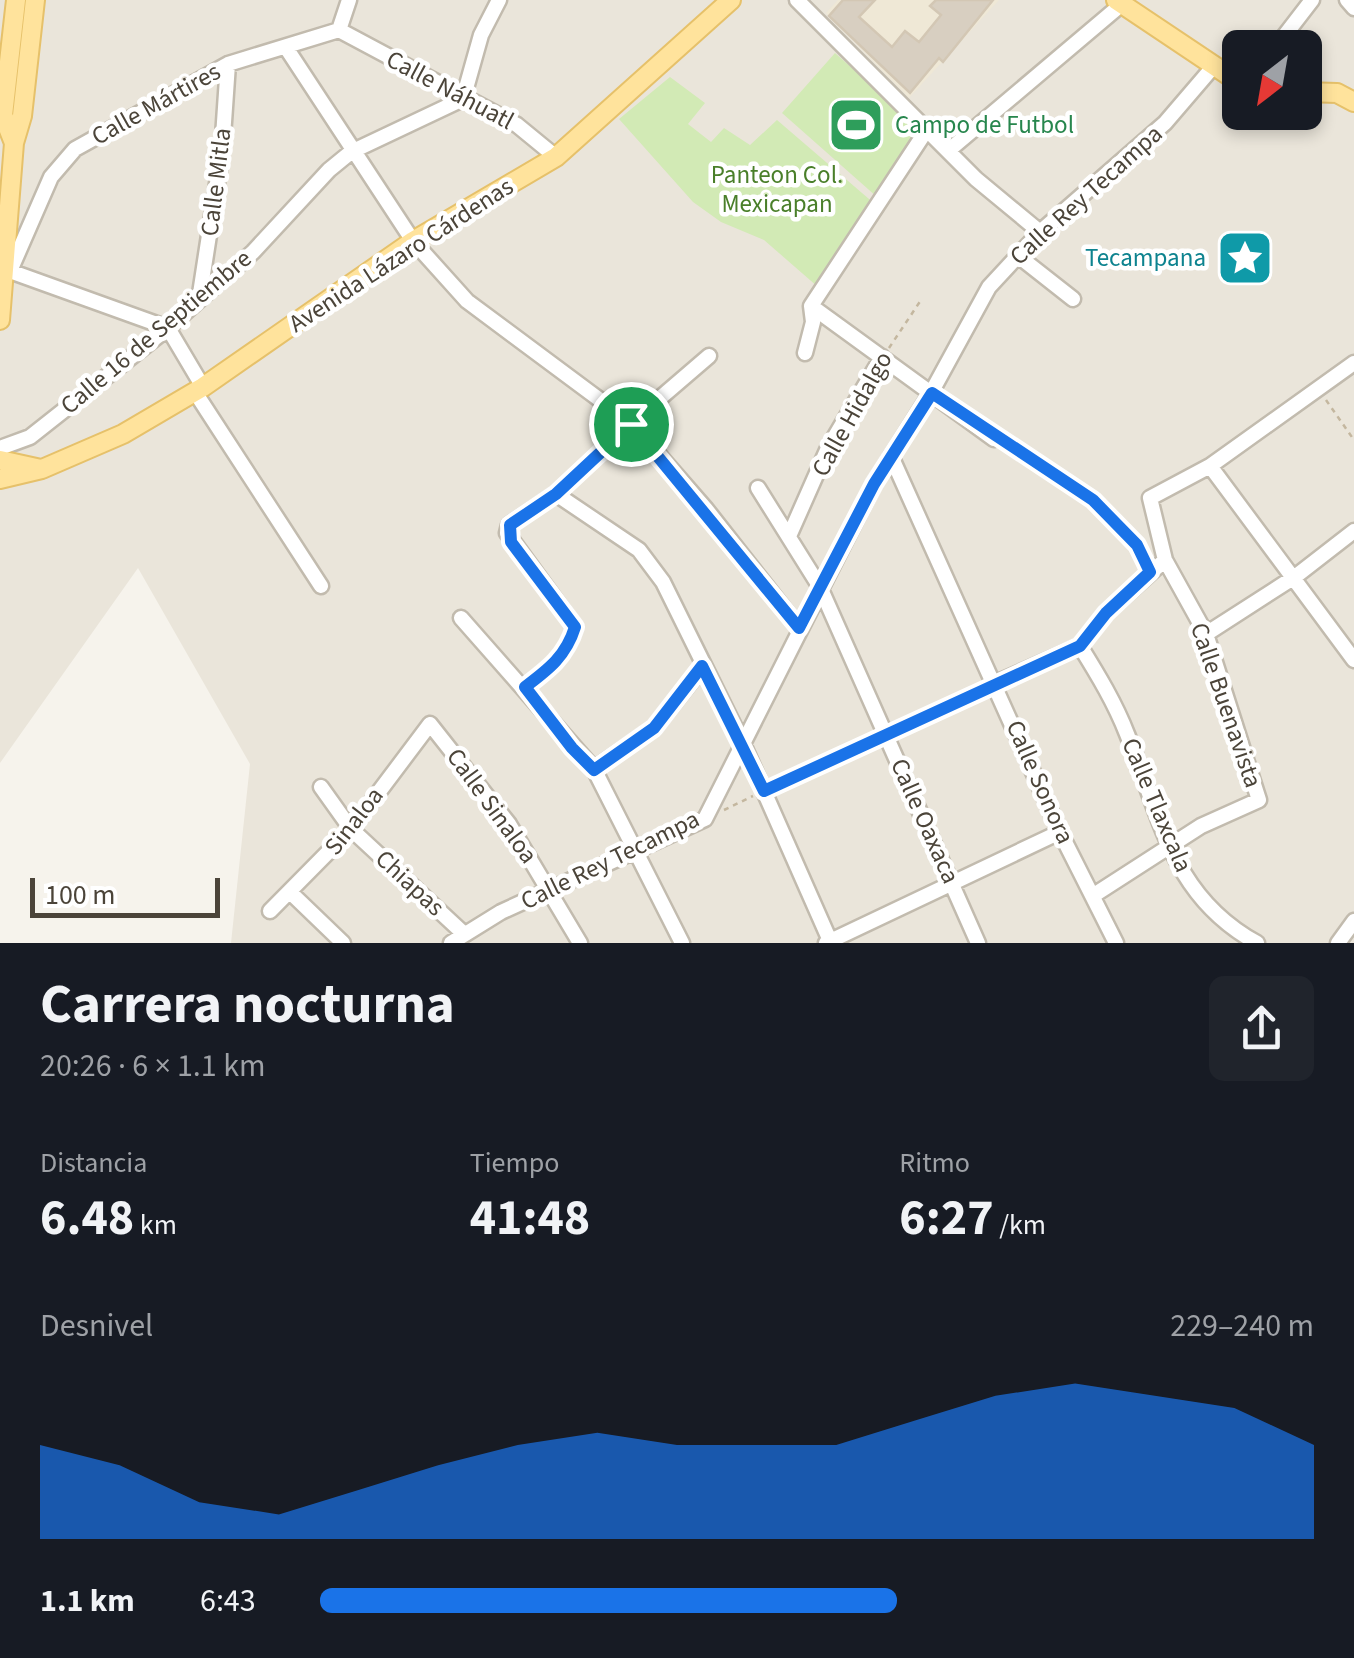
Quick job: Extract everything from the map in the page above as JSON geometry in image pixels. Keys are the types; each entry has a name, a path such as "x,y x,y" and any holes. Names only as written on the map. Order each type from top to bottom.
{"main road":[{"path":"14,142 2,116 16,0"},
{"path":"0,320 14,142 22,116 35,0"},
{"name":"Avenida Lázaro Cárdenas","path":"0,479 42,469 123,434 199,390 413,242 556,158 731,0"},
{"path":"1120,2 1222,72"},
{"path":"1322,94 1348,97"},
{"path":"0,460 42,469"}],"street":[{"path":"339,30 349,0"},
{"path":"463,99 481,35 499,0"},
{"path":"797,0 926,131 1040,232"},
{"path":"1289,30 1312,0"},
{"path":"1347,0 1354,8"},
{"path":"948,151 1120,2"},
{"name":"Calle Mártires","path":"4,269 52,177 75,149 228,64 254,54 288,50 339,30"},
{"name":"Calle Náhuatl","path":"339,30 463,99 517,124 556,158"},
{"path":"288,50 413,242 467,301 631,424 799,628"},
{"name":"Calle Mitla","path":"200,300 222,152 228,64"},
{"name":"Calle Rey Tecampa","path":"457,938 705,819 820,587 989,287 1040,232 1165,123 1213,67"},
{"name":"Calle 16 de Septiembre","path":"0,448 30,437 168,328 351,152 463,99"},
{"path":"2,116 22,116"},
{"path":"805,353 812,322 811,306 926,131"},
{"path":"1017,255 1073,300"},
{"path":"4,269 168,328 199,390 321,586"},
{"path":"811,306 994,439"},
{"path":"631,424 709,356"},
{"name":"Calle Hidalgo","path":"790,534 828,448 882,357"},
{"path":"1354,362 1210,466 1296,576 1354,660"},
{"name":"Calle Sonora","path":"892,456 1060,832 1116,943"},
{"name":"Calle Buenavista","path":"1168,846 1259,800 1206,634 1165,560 1150,498 1210,466"},
{"name":"Calle Oaxaca","path":"758,488 820,587 978,943"},
{"path":"525,687 556,664 569,646 575,627 508,532 510,525 556,494 649,560 744,746 829,942 1060,832"},
{"path":"1206,634 1296,576 1354,531"},
{"path":"996,683 1080,646 1106,613 1165,560"},
{"path":"461,618 594,770 682,943"},
{"name":"Calle Tlaxcala","path":"1080,646 1127,732 1168,846 1198,899 1218,919 1256,943"},
{"path":"594,770 654,728 702,666"},
{"name":"Sinaloa","path":"270,911 351,829 430,724"},
{"name":"Calle Sinaloa","path":"430,724 510,824 580,943"},
{"name":"Chiapas","path":"321,787 351,829 457,938"},
{"path":"1094,895 1168,846"},
{"path":"291,894 343,943"},
{"path":"1338,943 1354,921"}],"path":[{"name":"Calle Hidalgo","path":"882,357 921,300"},
{"path":"1318,389 1354,440"},
{"path":"556,494 631,424"},
{"path":"994,439 1042,464 1093,500 1137,545 1150,572"},
{"path":"705,819 888,737 996,683"}],"shaded area":[{"path":"0,0 1354,0 1354,943 231,943 250,764 138,568 0,763"},
{"path":"838,0 999,0 909,98 826,13"}],"green space":[{"name":"Campo de Futbol","path":"835,53 930,137 877,197 782,113"},
{"name":"Panteon Col. Mexicapan","path":"670,77 705,103 688,124 711,142 724,128 750,145 777,120 876,205 818,287 764,240 721,222 693,202 619,119"}],"building":[{"path":"843,0 875,0 859,17 892,47 905,31 919,42 941,15 930,6 936,0 993,0 943,62 939,58 910,93 829,16"}],"place":[{"name":"Campo de Futbol","path":"856,125"},
{"name":"Tecampana","path":"1245,258"}],"route":[{"path":"932,393 994,439 1042,464 1093,500 1137,545 1150,572 1106,613 1080,646 764,791 702,666 654,728 638,743 594,770 525,687 556,664 569,646 575,627 511,542 508,532 510,525 556,494 631,424 706,510 799,628 874,484 932,393"}]}
